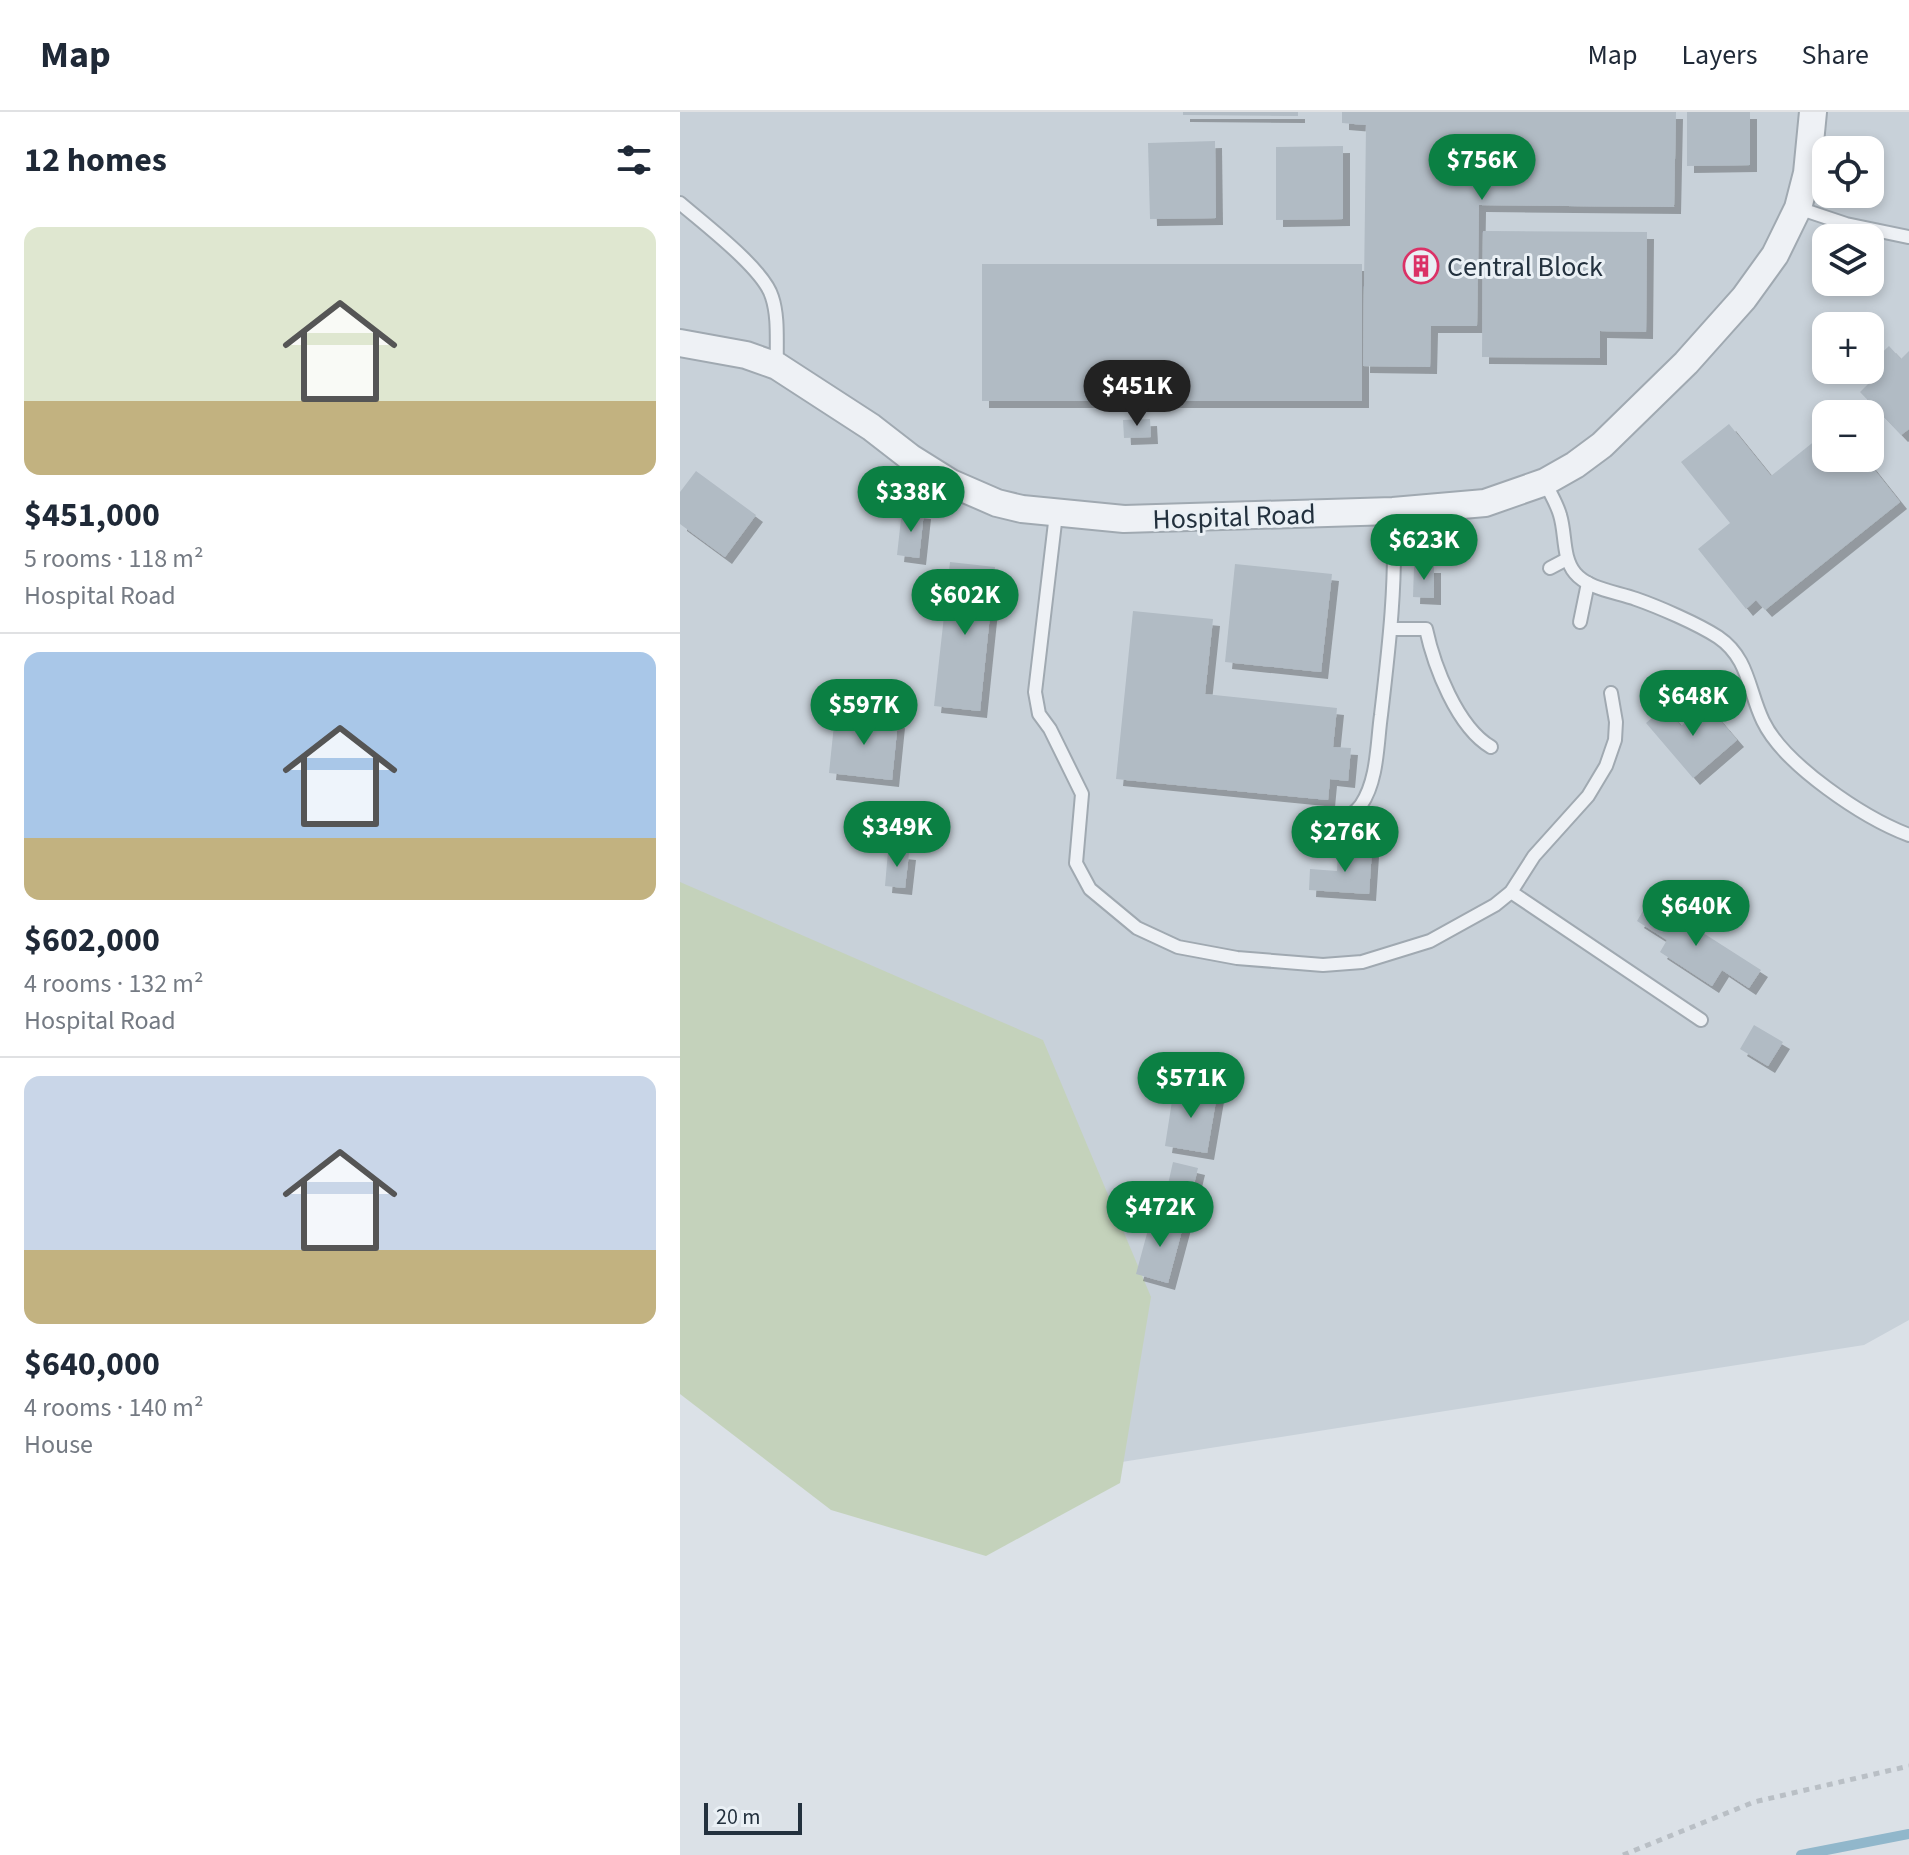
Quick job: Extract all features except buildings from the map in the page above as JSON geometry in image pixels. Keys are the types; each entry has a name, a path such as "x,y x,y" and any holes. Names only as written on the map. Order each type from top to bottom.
{"street":[{"name":"Hospital Road","path":"680,343 746,355 777,366 951,483 997,503 1056,514 1124,519 1393,511 1485,503 1545,482 1602,445 1686,363 1759,277 1775,255 1798,208 1807,173 1813,112"}],"lane":[{"path":"680,203 730,246 772,294 777,366"},
{"path":"1798,208 1846,224 1908,237"},
{"path":"1545,482 1560,512 1567,559 1576,574 1588,583 1639,600 1717,637 1735,652 1745,667 1764,723 1800,765 1867,816 1909,835"},
{"path":"1305,822 1333,823 1349,817 1361,805 1369,788 1375,764 1391,629 1395,545 1393,511"},
{"path":"1056,514 1035,692 1039,714 1050,729 1082,794 1076,863 1090,889 1137,928 1178,947 1237,958 1323,965 1362,962 1430,941 1495,905 1511,892 1544,844 1588,796 1606,766 1615,740 1616,722 1611,693"},
{"path":"1550,568 1567,559"},
{"path":"1580,622 1588,583"},
{"path":"1391,629 1426,629 1437,670 1471,733 1491,747"},
{"path":"1511,892 1701,1020"}],"path":[{"path":"1623,1855 1754,1802 1909,1766"}],"shaded area":[{"path":"680,112 1909,112 1909,1320 1864,1345 1071,1470 680,1360"}],"green space":[{"path":"680,882 1043,1040 1151,1297 1120,1483 986,1556 831,1510 680,1394"}],"waterway":[{"path":"1801,1855 1909,1834"}],"place":[{"name":"Central Block","path":"1421,266"}]}
